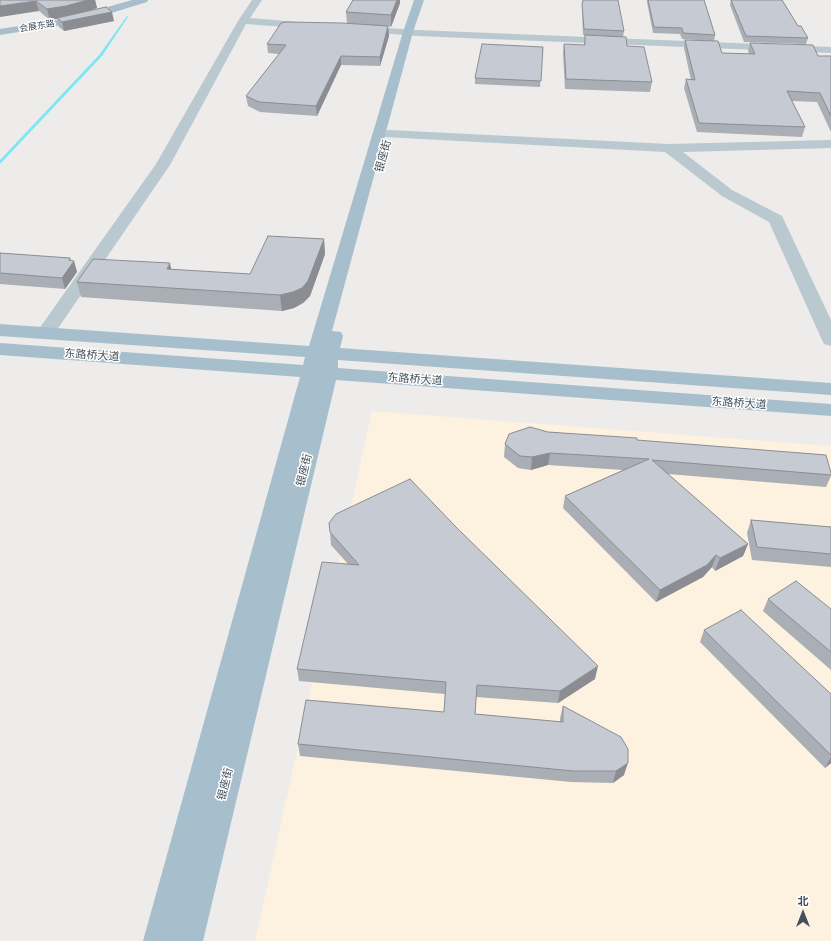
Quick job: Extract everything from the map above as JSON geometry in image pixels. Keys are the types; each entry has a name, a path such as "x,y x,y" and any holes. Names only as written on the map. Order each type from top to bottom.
{"main road":[{"name":"会展东路","path":"0,27 60,18 131,0"},
{"name":"会展东路","path":"0,32 69,21 143,0"},
{"path":"160,941 412,32 419,0"},
{"name":"银座街","path":"186,941 321,362 389,134 412,32 427,0"},
{"name":"东路桥大道","path":"0,330 45,333 321,362 831,410"},
{"name":"东路桥大道","path":"0,349 321,362 831,389"}],"street":[{"path":"45,333 163,165 243,21 257,0"},
{"path":"243,21 322,26"},
{"path":"345,28 831,50"},
{"path":"389,134 669,148 831,144"},
{"path":"669,148 727,193 776,219 831,340"}],"shaded area":[{"path":"372,411 831,446 831,941 255,941"}],"building":[{"path":"0,0 88,0 47,9 36,1 0,6"},
{"path":"353,0 397,0 391,15 346,12"},
{"path":"583,0 618,0 624,31 584,29"},
{"path":"648,0 704,0 715,35 683,33 682,28 654,27"},
{"path":"731,0 782,0 798,26 801,26 808,38 746,36"},
{"path":"106,7 112,12 62,22 57,18"},
{"path":"281,23 388,26 380,57 341,56 316,106 259,102 246,96 286,45 267,44"},
{"path":"585,35 626,37 627,46 644,47 652,82 566,79 564,44 585,45"},
{"path":"685,40 718,41 722,53 755,54 750,43 813,45 818,56 831,56 831,116 820,93 787,91 805,127 699,123 686,79 695,80"},
{"path":"482,44 543,47 541,81 475,78"},
{"path":"268,236 324,239 308,281 302,288 280,295 77,282 93,259 170,263 167,269 250,274"},
{"path":"0,253 70,258 69,260 74,261 62,278 0,273"},
{"path":"530,427 548,432 637,438 637,440 826,455 831,475 652,460 748,544 720,558 716,555 707,565 660,590 565,496 649,459 550,453 532,457 520,456 505,444 509,434"},
{"path":"410,479 456,527 598,666 560,691 477,685 475,714 563,722 563,706 621,737 628,749 628,763 616,771 573,771 298,744 306,700 444,712 446,682 297,669 322,562 359,565 330,532 329,523 336,514"},
{"path":"751,520 831,527 831,554 757,547"},
{"path":"796,581 831,609 831,652 768,599"},
{"path":"741,610 831,694 831,755 704,630"}],"waterway":[{"path":"0,162 101,55 127,17"}]}
